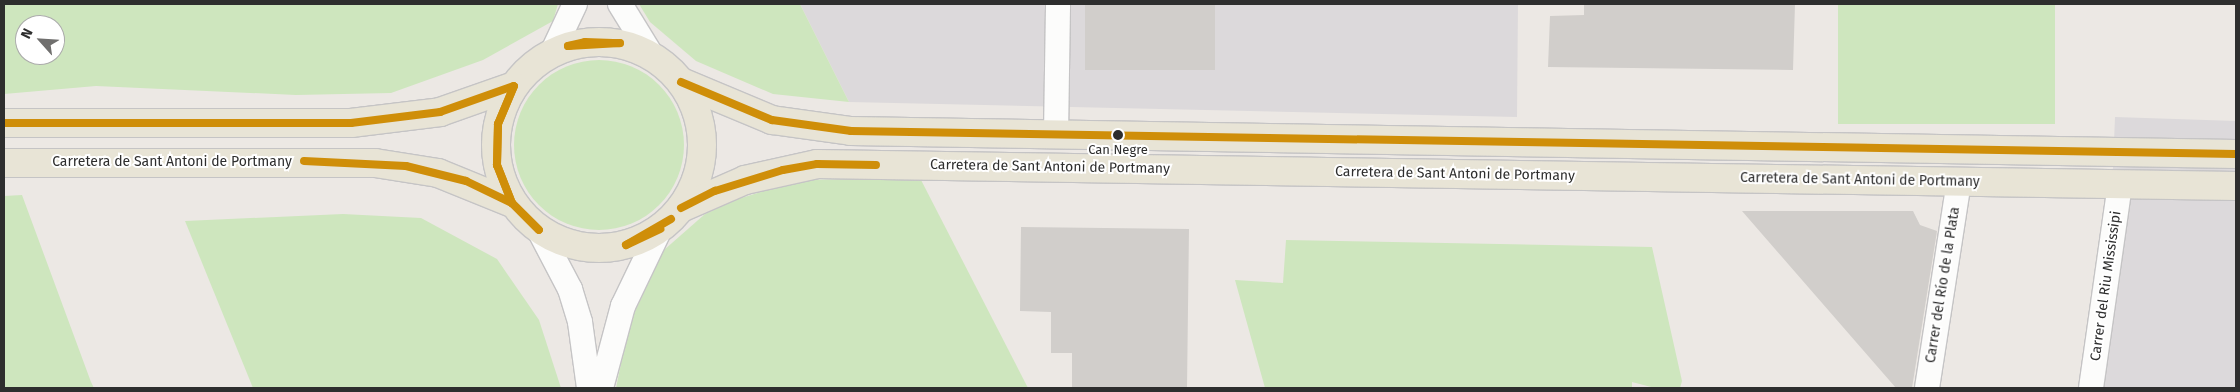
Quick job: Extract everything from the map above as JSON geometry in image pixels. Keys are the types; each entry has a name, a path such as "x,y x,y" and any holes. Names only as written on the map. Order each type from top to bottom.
{"main road":[{"path":"682,82 697,112 702,145 697,178 681,208 660,229 626,245 608,248 572,246 538,230 512,203 503,184 495,144 504,104 514,86 552,53 568,46 602,42 636,48 652,56 682,82 772,120 820,129 2235,153"},
{"path":"4,123 351,123 440,112 514,86"},
{"name":"Carretera de Sant Antoni de Portmany","path":"4,163 375,163 438,173 512,203"},
{"name":"Carretera de Sant Antoni de Portmany","path":"681,208 745,180 817,164 2236,186"}],"street":[{"path":"552,53 575,4"},
{"path":"620,4 652,56"},
{"path":"1056,134 1058,4"},
{"name":"Carrer del Río de la Plata","path":"1927,388 1959,182"},
{"name":"Carrer del Riu Mississipi","path":"2091,388 2120,184"},
{"path":"601,388 623,306 660,229"},
{"path":"538,230 570,289 580,322 589,388"}],"shaded area":[{"path":"800,4 1518,4 1517,117 849,102"},
{"path":"2115,117 2236,121 2236,388 2082,388 2111,218"}],"green space":[{"path":"4,4 558,4 553,21 483,60 391,93 296,95 96,86 4,94"},
{"path":"639,4 800,4 849,102 773,94 696,61 650,22"},
{"path":"1838,4 2055,4 2055,124 1838,124"},
{"path":"599,60 624,64 639,70 659,85 674,105 682,128 684,145 680,170 674,185 659,205 639,220 616,228 599,230 574,226 559,220 539,205 524,185 516,162 514,145 518,120 524,105 539,85 559,70 582,62"},
{"path":"920,178 1028,388 616,388 629,324 664,250 705,214 738,199 799,180"},
{"path":"22,195 94,388 4,388 4,196"},
{"path":"343,214 421,218 497,259 539,320 561,388 253,388 185,221"},
{"path":"1286,240 1652,247 1682,381 1680,388 1655,388 1632,382 1632,388 1265,388 1235,280 1283,283"}],"building":[{"path":"1085,4 1215,4 1215,70 1085,70"},
{"path":"1584,4 1795,4 1793,70 1548,67 1550,16 1584,15"},
{"path":"1742,211 1913,211 1920,225 1937,231 1912,388 1896,388"},
{"path":"1021,227 1189,229 1187,388 1072,388 1072,353 1051,353 1051,312 1020,311"}],"transit line":[{"path":"568,46 585,42 620,43"},
{"path":"568,46 620,43"},
{"path":"681,82 772,120 851,131 2236,154"},
{"path":"4,123 351,123 440,112 514,86"},
{"path":"498,124 514,86"},
{"path":"498,124 514,86"},
{"path":"497,165 498,124"},
{"path":"497,165 498,124"},
{"path":"304,161 406,166 466,181 512,203"},
{"path":"681,208 715,191 783,170 817,164 876,165"},
{"path":"497,165 512,203"},
{"path":"497,165 512,203"},
{"path":"512,203 539,230"},
{"path":"512,203 539,230"},
{"path":"626,245 671,219"},
{"path":"626,245 660,229"}],"place":[{"name":"Can Negre","path":"1118,135"}]}
